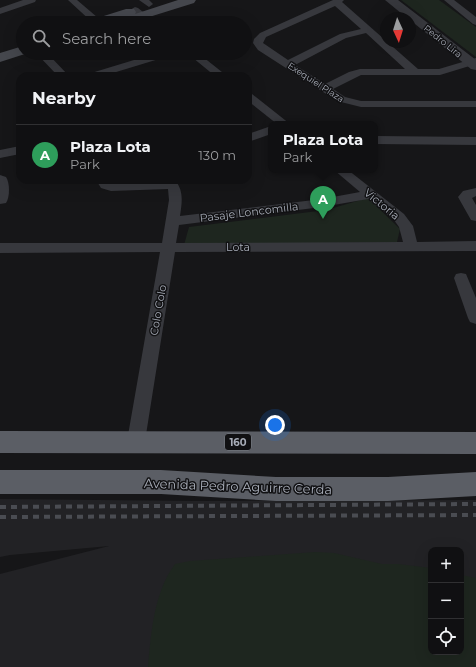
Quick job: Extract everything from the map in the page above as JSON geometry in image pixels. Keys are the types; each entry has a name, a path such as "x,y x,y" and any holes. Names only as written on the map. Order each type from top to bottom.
{"highway":[{"name":"160","path":"0,442 136,441 476,443"},
{"name":"Avenida Pedro Aguirre Cerda","path":"0,482 161,482 276,489 388,489 476,484"}],"main road":[{"path":"122,16 190,0"},
{"path":"132,16 147,9"},
{"path":"0,52 16,46"},
{"path":"0,58 16,52"}],"street":[{"path":"0,10 32,0"},
{"path":"72,0 90,16"},
{"name":"Pedro Lira","path":"392,0 474,64"},
{"path":"448,0 476,22"},
{"path":"338,1 415,72"},
{"name":"Exequiel Plaza","path":"338,1 266,34 259,39 258,43 262,48 341,100 355,104 476,104"},
{"path":"288,64 343,36 368,30"},
{"path":"48,60 60,72"},
{"path":"105,72 145,60"},
{"path":"201,60 217,72"},
{"path":"324,88 360,72 445,71 474,64"},
{"path":"252,99 280,121"},
{"path":"252,137 268,131"},
{"path":"378,140 476,141"},
{"path":"0,154 16,151"},
{"name":"Victoria","path":"344,173 403,221 412,247"},
{"path":"0,180 0,199"},
{"path":"105,184 111,187 146,184"},
{"name":"Colo Colo","path":"136,441 173,221 176,196 171,184"},
{"path":"476,192 468,194 465,197 476,217"},
{"name":"Pasaje Loncomilla","path":"173,221 322,203 371,194"},
{"name":"Lota","path":"0,248 476,246"},
{"path":"461,278 476,318"}],"shaded area":[{"path":"401,0 439,0 476,27 476,57"},
{"path":"368,198 400,229 397,242 184,245 189,227 326,210"},
{"path":"0,499 196,501 476,500 476,667 0,667 0,574 109,546 0,557"},
{"path":"315,552 334,553 382,564 398,564 428,568 428,655 464,655 464,576 476,578 476,667 148,667 152,627 162,587 175,564 190,561"}],"railway":[{"path":"0,507 476,504"},
{"path":"0,517 476,515"}],"place":[{"name":"Plaza Lota","path":"323,219"}]}
